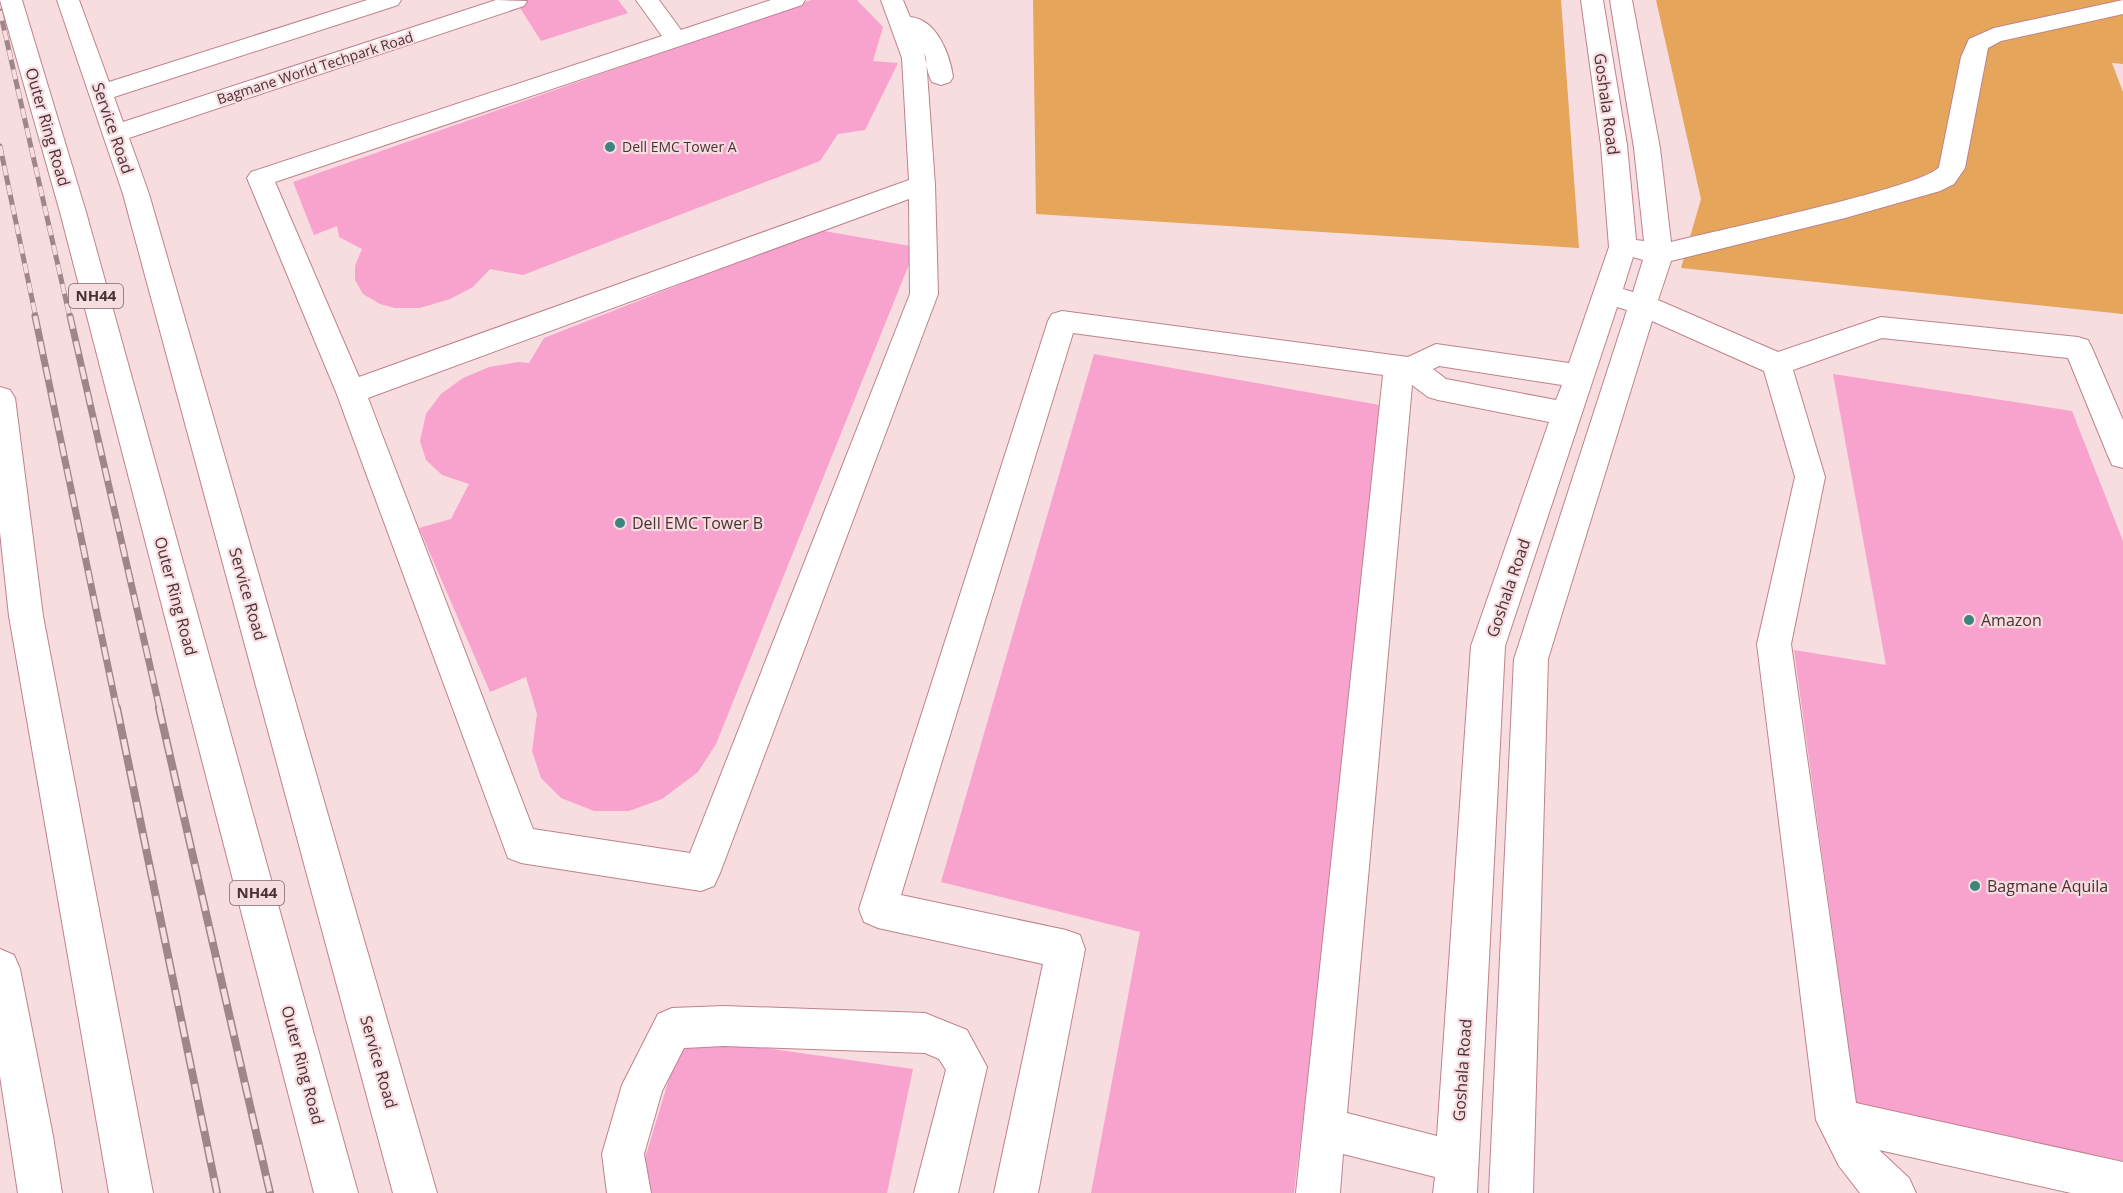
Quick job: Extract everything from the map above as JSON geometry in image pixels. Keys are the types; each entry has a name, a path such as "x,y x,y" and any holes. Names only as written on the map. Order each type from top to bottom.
{"main road":[{"name":"Outer Ring Road","path":"11,0 73,212 336,1193"},
{"name":"Service Road","path":"68,0 136,194 416,1193"},
{"path":"100,93 390,0"},
{"path":"647,0 676,39"},
{"path":"794,0 260,178 351,392 521,845 701,873 924,294 922,185 914,58 892,0"},
{"name":"Goshala Road","path":"1456,1177 1488,646 1623,247 1614,145 1592,0"},
{"name":"Goshala Road","path":"1511,1193 1531,659 1659,254 1647,148 1621,0"},
{"name":"Bagmane World Techpark Road","path":"114,134 516,1"},
{"path":"1623,247 1659,254 1845,209 1931,185 1945,178 1952,168 1972,57 1977,44 1994,35 2123,7"},
{"path":"903,27 912,24 931,42 939,54 941,77"},
{"path":"351,392 922,185"},
{"path":"1607,294 1642,305 1777,364 1881,327 2078,348 2123,456"},
{"path":"1016,1193 1066,949 878,909 1062,321 1405,367 1438,389 1567,414"},
{"path":"1405,367 1436,355 1579,376"},
{"path":"1777,364 1810,477 1774,644 1837,1120 1848,1144 1864,1168 1894,1193"},
{"path":"1318,1193 1405,367"},
{"path":"0,398 26,616 131,1193"},
{"path":"0,969 32,1136 40,1193"},
{"path":"628,1193 623,1154 643,1085 672,1028 724,1026 925,1033 953,1044 967,1067 936,1193"},
{"path":"1837,1120 2123,1183"},
{"path":"1325,1128 1456,1177"}],"shaded area":[{"path":"1033,0 1561,0 1579,248 1036,214"},
{"path":"1656,0 2123,0 2123,64 2112,63 2123,92 2123,314 1681,268 1701,199"}],"building":[{"path":"515,0 618,0 628,13 541,41"},
{"name":"Dell EMC Tower A","path":"811,0 857,0 883,27 873,61 898,63 865,130 838,134 820,161 523,275 490,269 473,287 450,299 420,308 395,308 380,304 363,294 355,280 355,266 362,249 339,237 337,226 314,235 293,182"},
{"name":"Dell EMC Tower B","path":"818,230 916,247 716,744 698,772 662,799 629,811 594,811 561,798 541,778 532,751 537,714 526,677 490,692 419,528 451,519 469,484 442,475 426,460 420,441 426,414 441,394 463,378 489,367 518,362 529,363 544,338"},
{"path":"1094,354 1391,407 1294,1193 1091,1193 1140,932 941,882"},
{"name":"Bagmane Aquila","path":"1833,374 2072,411 2123,541 2123,1161 1857,1108 1794,650 1886,665"},
{"path":"682,1036 913,1069 887,1193 644,1193 639,1178"}],"railway":[{"path":"0,11 70,318"},
{"path":"0,146 36,318"},
{"path":"35,316 117,710"},
{"path":"70,316 160,710"},
{"path":"117,708 217,1193"},
{"path":"159,708 270,1193"}],"place":[{"name":"Dell EMC Tower A","path":"610,147"},
{"name":"Dell EMC Tower B","path":"620,523"},
{"name":"Amazon","path":"1969,620"},
{"name":"Bagmane Aquila","path":"1975,886"}]}
